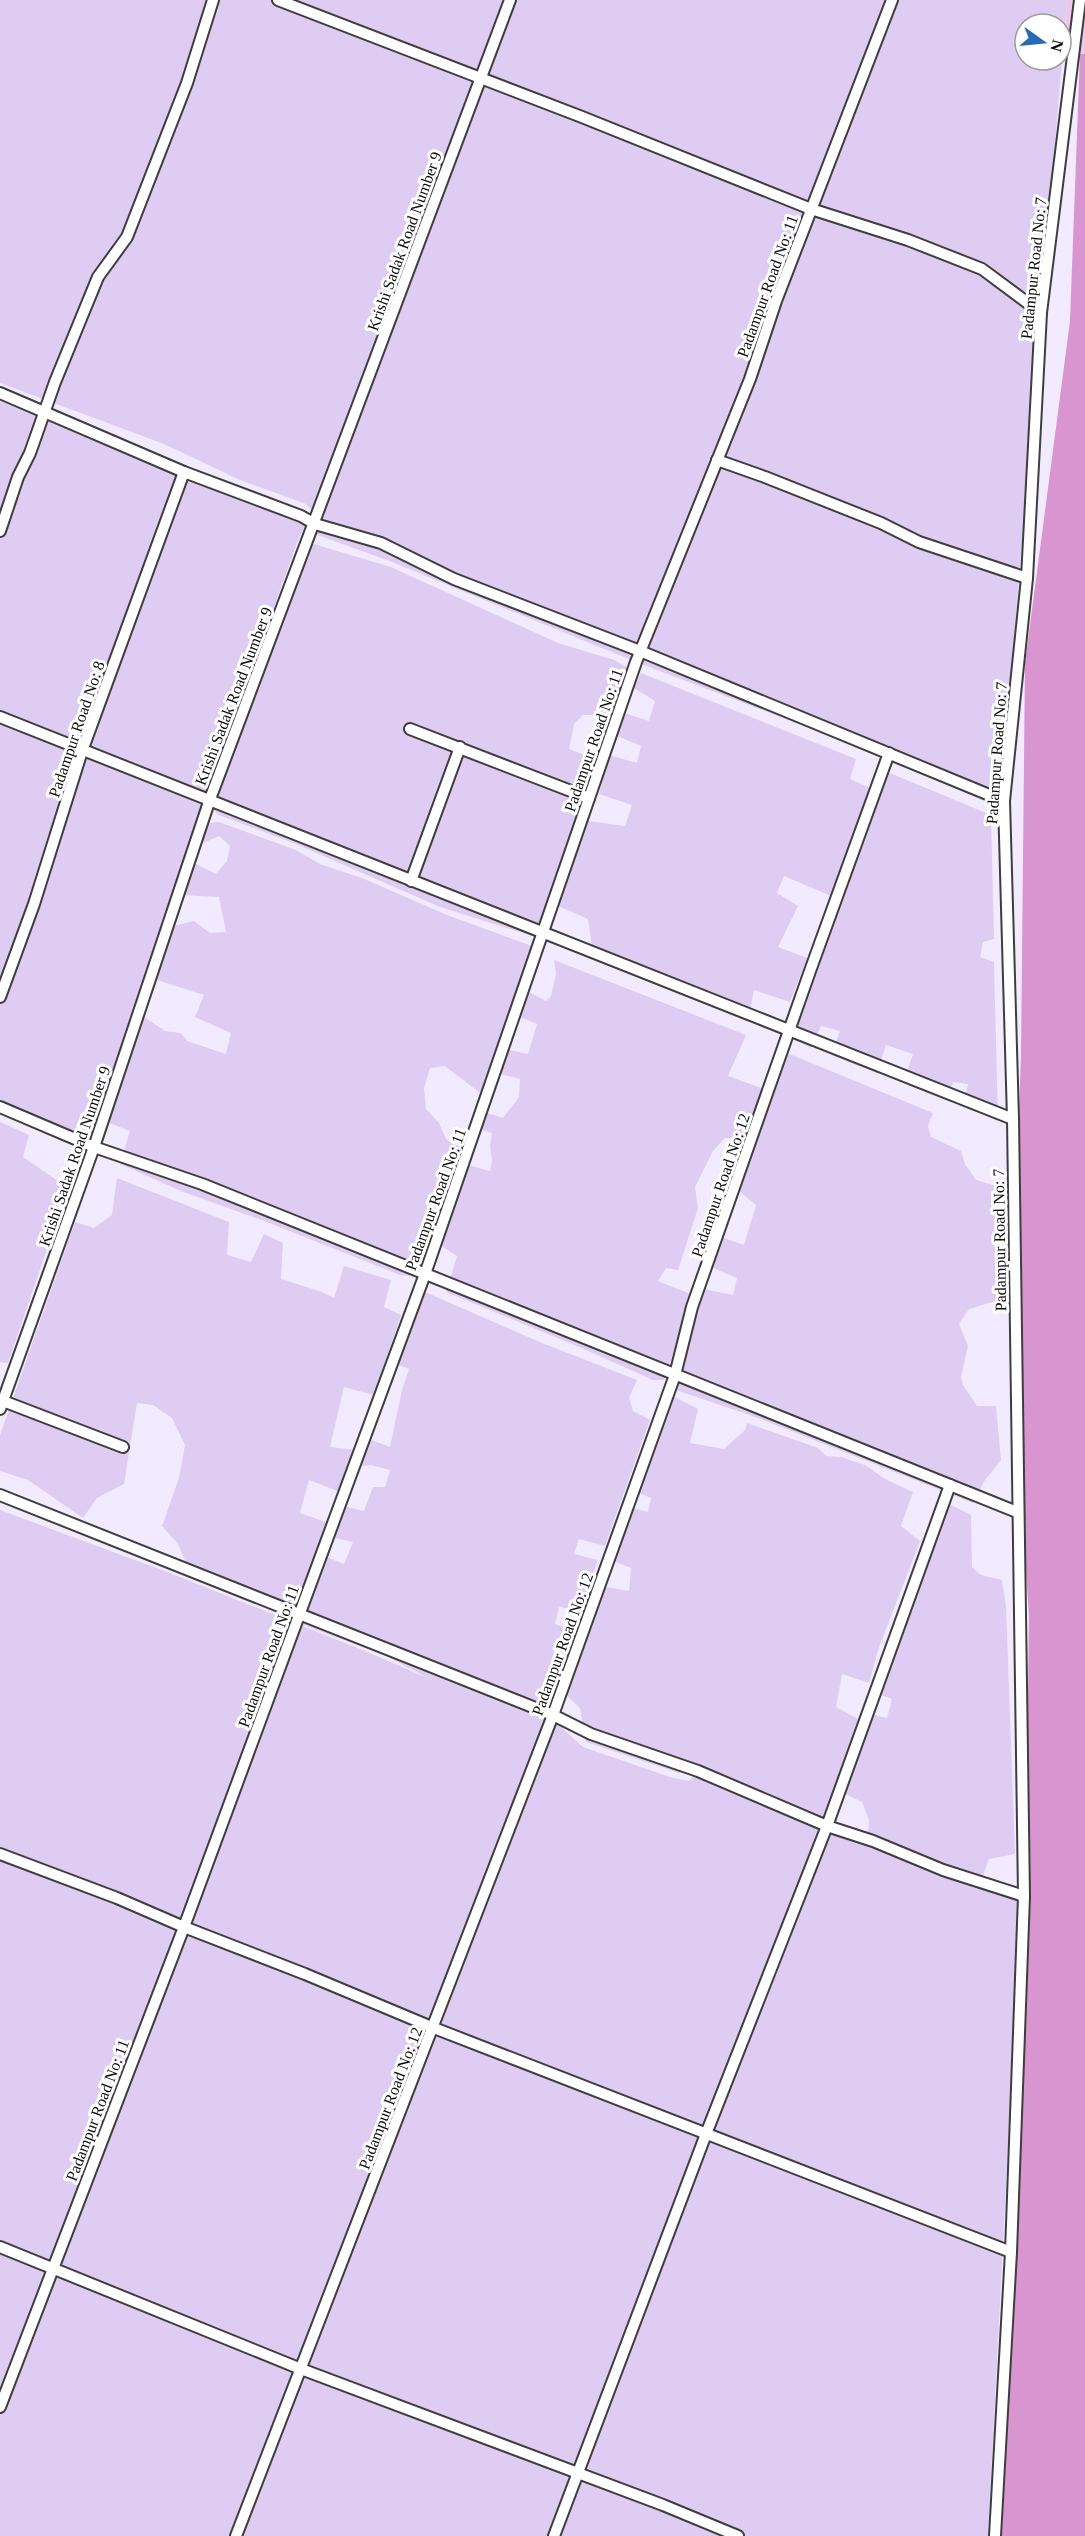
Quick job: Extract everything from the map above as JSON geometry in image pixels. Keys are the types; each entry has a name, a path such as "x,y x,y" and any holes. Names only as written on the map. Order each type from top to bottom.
{"street":[{"path":"0,531 44,411 98,277 127,237 187,83 213,0"},
{"path":"278,0 811,209 908,240 982,269 1041,313"},
{"name":"Krishi Sadak Road Number 9","path":"2,1405 94,1147 210,799 510,0"},
{"name":"Padampur Road No: 11","path":"0,2407 184,1928 300,1616 424,1274 640,651 750,379 776,301 892,0"},
{"name":"Padampur Road No: 7","path":"995,2536 1011,2252 1024,1896 1013,1119 1004,801 1027,578 1041,313 1080,0"},
{"path":"0,393 184,472 301,516 315,524 381,543 454,579 640,651 1004,801"},
{"path":"717,460 881,523 919,542 1027,578"},
{"name":"Padampur Road No: 8","path":"0,997 34,904 82,751 184,472"},
{"path":"0,717 1013,1119"},
{"path":"410,729 589,798"},
{"path":"411,880 435,809 460,747"},
{"name":"Padampur Road No: 12","path":"236,2536 553,1715 675,1375 693,1308 843,877 890,753"},
{"path":"0,1107 94,1147 202,1184 1017,1512"},
{"path":"2,1405 123,1447"},
{"path":"554,2536 706,2134 827,1826 950,1485"},
{"path":"0,1495 553,1715 591,1734 699,1771 827,1826 873,1841 943,1870 1024,1896"},
{"path":"0,1854 117,1898 184,1928 305,1974 434,2028 1011,2252"},
{"path":"0,2247 301,2369 738,2536"}],"shaded area":[{"path":"0,0 1067,0 1066,12 1013,12 1013,72 1061,72 1000,807 885,757 636,662 387,560 308,531 315,513 306,504 240,480 164,444 0,383"},
{"path":"1067,0 1085,0 1085,54 1073,53 1073,12 1066,12"},
{"path":"1080,54 1085,54 1085,2536 997,2536 1025,1917 1029,1617 1011,1336 1021,1055 1025,663 1070,321"},
{"path":"0,394 234,485 309,517 298,540 199,816 89,1141 78,1146 0,1110"},
{"path":"307,542 391,567 558,643 614,660 630,669 612,723 593,715 583,715 574,724 569,749 598,760 536,937 440,907 296,844 219,815 212,809"},
{"path":"641,673 856,759 850,779 870,788 831,896 784,876 777,893 798,906 778,947 807,958 790,1002 754,990 748,1022 589,958 592,947 588,919 558,906 588,821 625,826 632,805 599,794 609,755 637,763 641,746 617,736 624,713 649,721 655,701 634,688"},
{"path":"885,771 991,815 994,939 983,942 980,957 994,962 998,1120 963,1107 968,1084 953,1082 947,1101 903,1083 913,1054 886,1045 877,1073 831,1055 840,1031 821,1026 811,1048 793,1039"},
{"path":"219,822 296,850 320,864 362,878 447,915 532,946 525,972 480,1093 445,1066 430,1068 424,1088 426,1109 439,1123 446,1139 454,1145 461,1146 414,1276 400,1275 267,1222 181,1191 120,1164 130,1131 102,1120 140,1014 165,1031 181,1033 187,1041 226,1054 231,1033 195,1017 204,995 154,979 169,927 194,921 210,933 226,932 219,897 182,895 192,862 216,874 227,861 230,846 219,836 203,843 207,823"},
{"path":"554,960 746,1035 728,1076 764,1089 746,1144 734,1138 725,1138 713,1151 695,1187 698,1208 678,1270 666,1268 658,1281 693,1295 664,1380 653,1380 446,1292 457,1256 437,1243 464,1164 490,1171 492,1161 490,1146 492,1133 473,1127 481,1111 503,1118 519,1097 520,1079 497,1073 505,1049 528,1054 537,1024 515,1015 525,990 546,1001 551,996 556,974"},
{"path":"787,1053 933,1113 928,1126 931,1137 961,1151 965,1164 976,1180 996,1186 999,1300 969,1309 959,1324 968,1346 961,1377 963,1385 977,1406 996,1406 1001,1460 985,1480 973,1503 758,1418 673,1389 703,1289 733,1295 737,1278 713,1268 724,1238 744,1245 756,1205 739,1191"},
{"path":"0,1122 29,1135 23,1157 68,1188 8,1363 0,1362"},
{"path":"117,1178 229,1222 227,1255 251,1262 264,1234 283,1243 281,1279 334,1298 344,1266 391,1280 384,1307 401,1315 374,1395 344,1387 330,1447 356,1450 340,1492 309,1480 300,1513 331,1524 295,1621 183,1572 186,1563 178,1544 162,1526 179,1478 185,1445 172,1418 153,1405 137,1403 124,1484 97,1498 83,1518 28,1480 0,1471 0,1435 75,1222 94,1228 112,1215"},
{"path":"418,1289 542,1343 637,1380 629,1398 633,1411 650,1420 605,1546 579,1539 574,1554 598,1560 581,1610 559,1607 555,1624 573,1631 545,1716 551,1718 583,1747 673,1778 689,1781 697,1772 1024,1899 1014,2029 988,2536 0,2536 0,1510 170,1573 432,1680 386,1656 301,1624 324,1556 344,1564 353,1542 331,1537 343,1506 364,1511 373,1487 385,1487 390,1470 371,1465 357,1467 366,1438 390,1447 402,1390 409,1369 393,1363"},
{"path":"667,1393 698,1409 690,1443 724,1449 745,1430 747,1423 818,1448 826,1456 841,1457 865,1465 885,1479 913,1492 901,1526 920,1541 878,1650 869,1683 842,1674 836,1707 858,1719 824,1819 695,1766 679,1773 586,1742 580,1708 560,1689 601,1586 629,1591 631,1568 608,1559 626,1506 648,1512 651,1498 632,1490"},
{"path":"943,1501 971,1515 972,1567 981,1575 1002,1580 1006,1606 1015,1854 989,1859 981,1881 868,1834 869,1820 862,1802 845,1794 870,1714 887,1718 892,1699 875,1693"}]}
